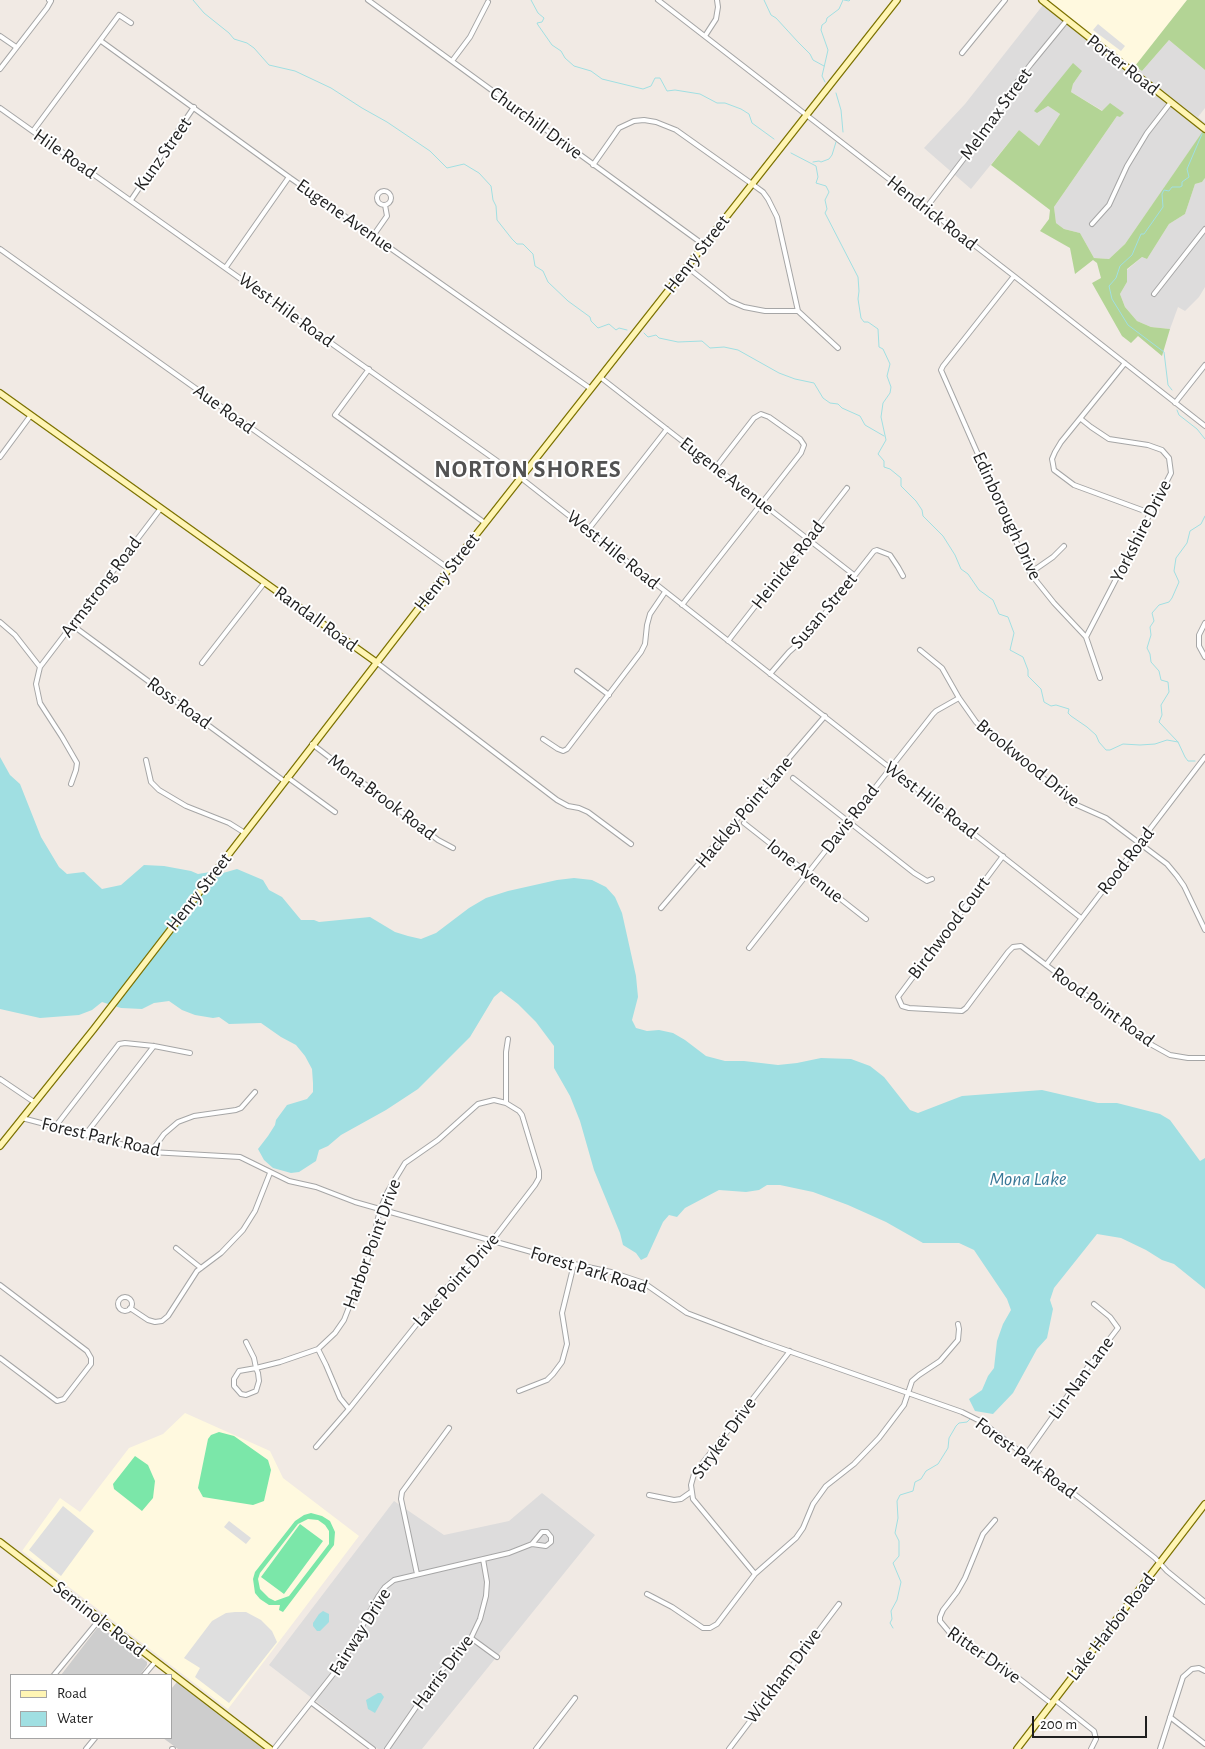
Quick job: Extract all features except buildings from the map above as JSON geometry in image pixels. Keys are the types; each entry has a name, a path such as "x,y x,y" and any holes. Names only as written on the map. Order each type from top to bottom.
{"street":[{"name":"Churchill Drive","path":"368,0 704,245"},
{"name":"Hendrick Road","path":"658,0 1205,426"},
{"path":"705,36 716,19 717,0"},
{"name":"Henry Street","path":"0,1146 93,1030 376,662 896,0"},
{"path":"962,54 1005,0"},
{"name":"Porter Road","path":"1042,0 1205,129"},
{"path":"0,69 50,1"},
{"path":"452,61 470,38 488,2"},
{"path":"33,131 119,15 131,23"},
{"name":"Melmax Street","path":"926,208 998,114 1011,90 1067,20"},
{"path":"0,36 16,48"},
{"name":"Eugene Avenue","path":"101,41 289,177 591,389"},
{"path":"1092,224 1109,205 1127,166 1146,133 1171,102"},
{"name":"Kunz Street","path":"131,200 194,107"},
{"name":"Hile Road","path":"0,108 131,200"},
{"path":"593,165 619,128 634,121 644,120 656,122 676,130 752,184 768,199 777,216 798,311 838,348"},
{"path":"226,268 289,177"},
{"name":"West Hile Road","path":"131,200 522,478 1082,918"},
{"path":"373,236 387,216 385,205"},
{"path":"1154,294 1205,229"},
{"name":"Aue Road","path":"0,248 449,569"},
{"path":"687,267 730,301 744,307 765,311 798,311"},
{"name":"Edinborough Drive","path":"1014,276 941,370 1030,573 1086,638 1100,678"},
{"path":"1125,364 1061,442 1052,459 1054,470 1074,485 1150,513"},
{"path":"1176,403 1205,365"},
{"path":"369,369 335,416 485,523"},
{"name":"Eugene Avenue","path":"600,377 854,575"},
{"name":"Randall Road","path":"0,393 162,507 376,662 557,800 568,806 585,810 631,844"},
{"path":"682,605 801,453 804,445 800,439 769,417 761,414 754,418 716,466"},
{"path":"0,457 31,415"},
{"name":"Yorkshire Drive","path":"1082,418 1109,438 1162,450 1169,458 1171,473 1086,638"},
{"path":"588,530 667,429"},
{"name":"Heinicke Road","path":"728,641 847,488"},
{"name":"Armstrong Road","path":"40,667 162,507"},
{"path":"1030,573 1053,557 1064,546"},
{"name":"Susan Street","path":"770,674 789,652 807,636 874,551 877,550 890,556 903,576"},
{"path":"202,663 265,582"},
{"path":"543,739 558,749 567,750 641,652 645,644 650,614 665,592"},
{"path":"0,622 15,635 40,667 36,684 40,702 77,763 71,784"},
{"path":"1205,623 1199,635 1199,646 1205,657"},
{"name":"Ross Road","path":"72,625 335,812"},
{"name":"Brookwood Drive","path":"920,650 942,668 959,698 976,722 1023,760 1070,802 1106,818 1167,864 1177,876 1205,930"},
{"path":"577,671 609,695"},
{"name":"Davis Road","path":"749,948 936,711 959,698"},
{"name":"Hackley Point Lane","path":"661,908 825,716"},
{"name":"Mona Brook Road","path":"312,744 438,840 453,848"},
{"name":"Rood Road","path":"1046,965 1205,757"},
{"path":"146,760 151,782 159,790 186,806 229,823 245,833"},
{"path":"793,778 849,820 914,873 927,881 932,879"},
{"name":"Ione Avenue","path":"744,823 866,919"},
{"name":"Birchwood Court","path":"1004,856 898,996 899,1002 902,1006 909,1008 962,1011 1008,952"},
{"name":"Rood Point Road","path":"1008,952 1013,947 1021,946 1152,1045 1170,1054 1188,1058 1205,1058"},
{"path":"506,1103 506,1052 508,1039"},
{"path":"55,1127 119,1044 126,1042 190,1053"},
{"path":"85,1135 154,1046"},
{"path":"0,1079 34,1102"},
{"path":"151,1152 164,1134 178,1122 194,1116 236,1110 241,1108 255,1092"},
{"name":"Harbor Point Drive","path":"318,1349 335,1333 344,1320 368,1256 380,1210 393,1180 405,1162 438,1140 478,1104 494,1100 506,1103"},
{"name":"Lake Point Drive","path":"316,1447 349,1409 444,1290 492,1241 539,1178 539,1171 522,1115 506,1103"},
{"name":"Forest Park Road","path":"22,1118 151,1152 240,1157 289,1181 316,1187 380,1210 574,1264 611,1272 644,1283 684,1312 967,1414 979,1420 1026,1456 1160,1563 1167,1572 1205,1602"},
{"path":"130,1308 148,1320 162,1321 173,1310 192,1278 201,1268 221,1254 243,1230 255,1211 270,1173"},
{"path":"176,1248 201,1268"},
{"path":"519,1391 547,1380 562,1362 567,1344 562,1314 574,1264"},
{"path":"0,1285 87,1351 91,1358 91,1364 64,1398 57,1401 0,1358"},
{"name":"Lin-Nan Lane","path":"1026,1456 1088,1367 1118,1328 1110,1317 1094,1304"},
{"path":"646,1594 672,1607 703,1628 710,1628 718,1624 755,1574 796,1538 826,1486 872,1447 904,1405 912,1382 940,1361 958,1340 960,1329 958,1324"},
{"path":"246,1342 254,1358 256,1368 259,1381 256,1391 241,1394 234,1386 234,1378 239,1371 256,1368 302,1356 318,1349 338,1393 349,1409"},
{"name":"Stryker Drive","path":"649,1495 674,1500 681,1499 691,1492 694,1474 790,1351"},
{"path":"417,1574 401,1499 402,1492 449,1428"},
{"path":"691,1492 693,1498 755,1574"},
{"name":"Lake Harbor Road","path":"1017,1749 1205,1504"},
{"name":"Ritter Drive","path":"995,1520 982,1534 965,1578 943,1610 940,1621 944,1628 956,1638 1003,1666 1053,1702"},
{"name":"Fairway Drive","path":"274,1749 342,1663 385,1587 394,1580 483,1560 532,1544 548,1546 551,1542 551,1537 547,1532 542,1532 532,1544"},
{"name":"Seminole Road","path":"0,1542 171,1674"},
{"name":"Harris Drive","path":"387,1749 441,1671 471,1638 480,1619 486,1596 487,1582 483,1560"},
{"name":"Wickham Drive","path":"729,1749 838,1604"},
{"path":"55,1674 100,1619"},
{"path":"471,1638 497,1657"},
{"path":"145,1674 155,1662"},
{"path":"1160,1749 1185,1674 1195,1668 1205,1671"},
{"name":"Seminole Road","path":"172,1675 270,1749"},
{"path":"536,1749 575,1698"},
{"path":"312,1702 373,1749"},
{"path":"1053,1702 1094,1731 1096,1739 1090,1749"},
{"path":"1170,1717 1205,1744"},
{"path":"86,1749 94,1739"}],"shaded area":[{"path":"1041,0 1133,69 1135,66 1142,71 1169,40 1205,70 1205,108 1198,117 1205,123 1205,129 1125,244 1109,259 1094,258 1080,233 1064,229 1056,223 1054,207 1117,116 1103,111 1071,92 1073,84 1082,71 1037,113 1048,106 1060,114 1039,146 1019,130 971,189 924,148 965,104 1043,5"},
{"path":"1046,0 1187,0 1133,69"},
{"path":"1098,24 1125,46 1121,51 1093,30"},
{"path":"1205,178 1205,287 1199,297 1185,311 1178,307 1170,329 1151,327 1137,321 1125,307 1120,294 1127,282 1127,270 1142,257 1147,259 1169,224 1185,214 1195,184 1202,182"},
{"path":"185,1413 270,1451 283,1478 359,1536 228,1709 22,1551 60,1498 80,1512 129,1448 163,1434"},
{"path":"542,1493 595,1535 422,1749 378,1749 269,1665 394,1501 444,1535 509,1521"},
{"path":"63,1506 94,1531 61,1576 29,1550"},
{"path":"229,1521 251,1538 246,1544 224,1527"},
{"path":"246,1612 261,1620 272,1631 277,1642 229,1703 195,1677 200,1668 184,1658 212,1621 226,1613"},
{"path":"98,1627 101,1627 147,1662 141,1674 62,1674"},
{"path":"177,1682 265,1749 178,1749 164,1739 172,1739 172,1688"}],"green space":[{"path":"1187,0 1205,0 1205,70 1169,40 1142,71 1135,66"},
{"path":"1073,63 1082,71 1073,84 1071,92 1102,111 1110,103 1124,113 1120,117 1117,116 1054,207 1056,223 1064,229 1080,233 1094,258 1109,259 1125,244 1203,131 1205,133 1205,178 1202,182 1195,184 1185,214 1169,224 1147,259 1142,257 1127,269 1127,282 1120,294 1125,307 1137,321 1151,327 1170,329 1162,356 1138,336 1131,343 1122,336 1092,283 1101,278 1097,263 1093,260 1075,274 1070,248 1040,231 1049,219 1050,210 991,165 1019,130 1039,146 1060,114 1048,106 1037,113 1034,111"},
{"path":"219,1432 234,1436 268,1460 271,1470 264,1501 253,1505 203,1497 198,1488 208,1439 211,1435"},
{"path":"135,1456 148,1465 155,1481 153,1498 142,1511 114,1489 113,1484"},
{"path":"311,1513 322,1516 330,1521 335,1532 334,1545 283,1612 279,1610 280,1605 269,1605 260,1599 255,1593 253,1579 255,1572 295,1521","holes":["308,1519 318,1520 329,1531 329,1544 289,1596 275,1601 269,1598 260,1589 258,1579 260,1573 298,1524"]},
{"path":"300,1524 323,1541 284,1594 261,1577"}],"water":[{"name":"Mona Lake","path":"0,757 10,775 20,784 41,837 59,867 67,874 84,872 102,889 121,885 144,865 164,866 198,874 216,871 223,873 237,869 263,880 269,890 282,897 301,920 319,922 370,917 395,932 421,939 436,933 469,908 486,898 557,880 574,878 592,880 606,887 615,897 622,913 636,976 638,997 632,1020 636,1028 673,1033 706,1056 725,1061 778,1065 821,1058 851,1059 870,1066 884,1077 910,1110 918,1113 962,1096 1042,1090 1098,1103 1117,1103 1160,1114 1170,1120 1200,1161 1205,1158 1205,1289 1174,1264 1162,1260 1121,1238 1097,1234 1054,1288 1050,1300 1053,1309 1047,1338 1037,1349 1013,1393 993,1414 975,1411 969,1399 982,1390 994,1368 997,1341 1003,1324 1011,1310 1007,1299 974,1250 959,1243 923,1243 886,1222 848,1205 813,1192 780,1185 767,1185 759,1190 746,1192 719,1190 685,1208 677,1217 669,1215 663,1222 647,1257 641,1260 636,1253 623,1245 620,1233 594,1170 580,1121 570,1096 554,1068 554,1046 536,1022 518,1004 501,991 494,997 470,1037 418,1089 319,1150 316,1161 299,1172 291,1173 273,1168 264,1160 258,1149 287,1105 307,1099 313,1092 312,1069 296,1045 261,1023 229,1024 219,1017 195,1015 182,1010 169,1001 154,1003 142,1009 121,1008 102,1002 92,1010 79,1015 40,1018 0,1009"},
{"path":"323,1611 329,1614 329,1622 320,1631 317,1631 313,1623"},
{"path":"381,1693 384,1697 375,1713 368,1709 366,1700"}],"waterway":[{"path":"193,0 204,13 234,39 247,43 254,48 269,65 295,71 331,88 430,151 447,168 464,164 479,173 491,186 497,220 517,244 523,244 533,254 535,266 543,271 548,282 568,301 590,317 591,321 598,328 609,324 616,330 619,328 627,330"},
{"path":"531,0 538,13 544,18 542,22 537,23 538,25 552,45 561,51 565,58 574,66 591,71 602,79 643,89 651,86 655,78 660,78 667,91 675,90 700,94 717,103 725,103 741,109 749,114 752,123 774,139"},
{"path":"764,0 771,15 810,54 813,60 824,66"},
{"path":"825,82 822,76 828,50 821,30 822,25 826,22 827,18 839,9 843,0"},
{"path":"844,0 850,0"},
{"path":"836,93 841,110 843,132"},
{"path":"1172,390 1168,385 1164,352 1128,325 1112,299 1109,286 1116,278 1120,266 1132,255 1141,234 1144,234 1163,207 1162,194 1164,190 1169,191 1172,187 1182,186 1182,182 1189,177 1187,169 1202,134"},
{"path":"813,162 829,159 836,142"},
{"path":"791,153 816,166 818,177 816,183 826,186 829,192 825,200 827,209 825,213 858,277 858,299 861,318 864,322 868,322 878,329 879,347 883,349 890,364 887,376 891,387 890,393 883,403 881,417 886,440 878,454 884,461 884,467 890,469 901,478 901,486 916,501 922,510 923,516 943,536 961,569 968,574 979,590 993,600 999,614 1008,617 1014,633 1010,650 1023,657 1028,670 1028,676 1041,689 1044,702 1051,706 1056,705 1069,709 1068,713 1096,735 1106,750 1123,744 1155,744 1167,740 1178,742"},
{"path":"644,333 648,337 656,335 659,338 678,342 702,341 710,348 724,347 738,350 779,373 814,383 823,398 860,416 865,425 884,436"},
{"path":"1177,410 1179,415 1197,429 1205,439"},
{"path":"1195,761 1188,761 1178,742 1159,722 1162,715 1161,705 1169,692 1168,682 1161,680 1159,671 1151,662 1147,648 1151,635 1150,627 1154,621 1152,613 1159,605 1169,602 1179,582 1174,571 1176,558 1187,543 1190,531 1201,524 1205,516"},
{"path":"893,1628 890,1623 892,1619 891,1611 897,1600 901,1582 893,1563 899,1556 899,1541 895,1533 898,1518 897,1501 900,1495 913,1491 915,1482 921,1479 926,1471 938,1464 948,1448 949,1438 956,1426 970,1419"}],"district":[{"name":"NORTON SHORES","path":"528,470"}]}
